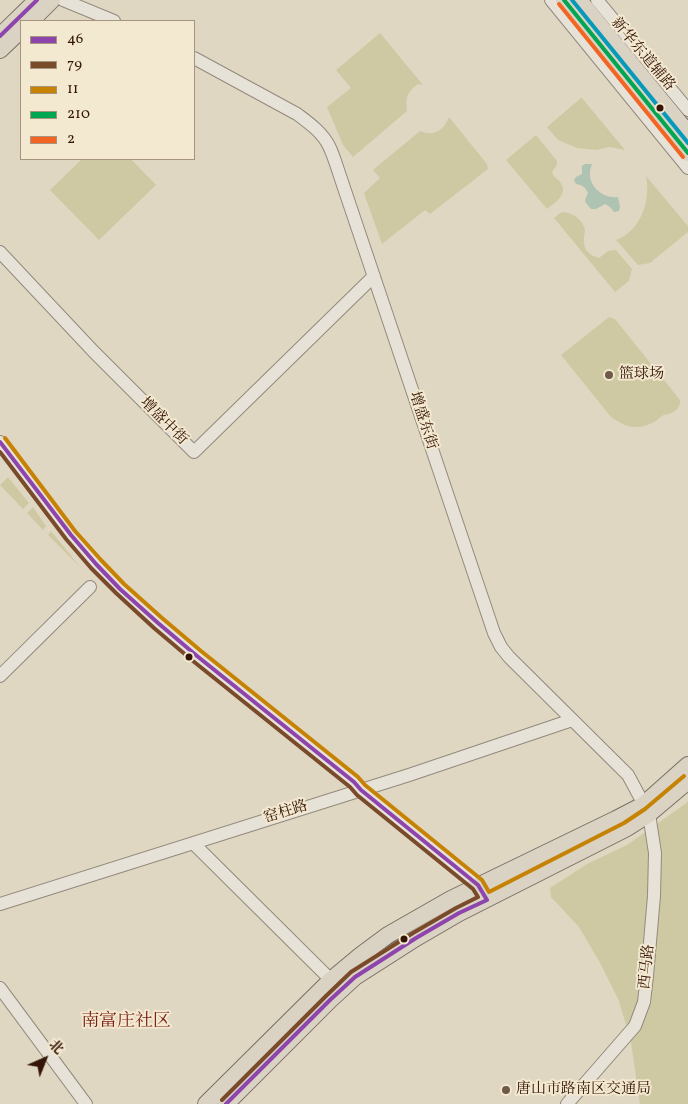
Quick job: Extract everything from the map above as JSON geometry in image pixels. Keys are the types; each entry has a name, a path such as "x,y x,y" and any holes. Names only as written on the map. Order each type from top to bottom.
{"main road":[{"path":"0,36 37,0"},
{"path":"31,20 52,0"},
{"path":"564,0 688,153"},
{"path":"578,0 688,133"},
{"path":"0,50 20,31"},
{"path":"227,1103 355,977 459,913 627,828 688,765"},
{"path":"206,1104 331,980 388,935 450,899 616,819 646,809 688,781"}],"street":[{"path":"63,0 112,20"},
{"path":"551,0 688,168"},
{"name":"新华东道辅路","path":"596,0 688,110"},
{"name":"增盛东街","path":"195,59 297,114 312,125 329,146 494,633 509,657 628,775 646,809"},
{"name":"增盛中街","path":"0,252 94,352 194,452 374,276"},
{"path":"0,442 56,516 96,564 119,588 239,691 354,782 361,790 478,886 486,900"},
{"path":"2,671 90,587"},
{"name":"窑柱路","path":"0,904 361,790 572,720"},
{"name":"西马路","path":"567,1104 635,1026 644,1002 656,853 646,809"},
{"path":"194,843 331,980"},
{"path":"0,988 86,1104"}],"shaded area":[{"path":"380,33 423,85 418,84 409,93 406,102 407,111 353,157 343,145 327,107 351,88 336,70"},
{"path":"582,97 625,150 609,147 596,150 577,148 558,140 547,127"},
{"path":"449,117 487,164 488,169 430,214 425,210 382,244 364,193 380,178 373,170 420,131 434,133 441,129"},
{"path":"536,135 557,161 557,165 552,172 560,182 563,190 560,198 547,209 506,160"},
{"path":"81,160 132,160 156,185 99,240 50,190"},
{"path":"592,164 590,178 595,188 608,196 618,197 619,211 614,212 605,204 596,209 591,209 586,203 585,200 588,193 586,189 576,184 574,180 582,174 582,166"},
{"path":"646,176 688,226 688,232 650,263 638,265 616,240 632,230 642,214 647,195"},
{"path":"560,213 572,214 582,223 585,230 585,246 590,254 599,258 608,251 616,250 632,269 629,281 615,292 554,218"},
{"path":"609,317 615,319 680,400 679,407 674,412 664,415 644,426 630,427 623,424 611,417 561,355"},
{"path":"8,477 29,503 23,509 0,485"},
{"path":"33,507 46,526 43,530 27,513"},
{"path":"51,531 81,568 48,535"},
{"path":"688,801 688,1104 640,1104 631,1042 619,1001 579,927 551,897 550,888 587,864 627,845"}],"transit line":[{"name":"46","path":"0,36 37,0"},
{"name":"210","path":"564,0 688,153"},
{"path":"572,0 688,143"},
{"name":"2","path":"559,4 683,157"},
{"name":"11","path":"5,438 75,531 124,584 201,651 358,777 365,785 482,880 489,892 624,823 645,809 684,776"},
{"name":"46","path":"0,442 71,535 120,589 197,656 354,782 361,790 478,885 487,900 459,913 416,938 355,977 226,1104"},
{"name":"79","path":"0,452 66,539 116,593 193,661 473,889 478,897 413,933 351,972 222,1100"}],"place":[{"name":"篮球场","path":"609,375"},
{"name":"唐山市路南区交通局","path":"506,1090"}],"district":[{"name":"南富庄社区","path":"126,1023"}]}
